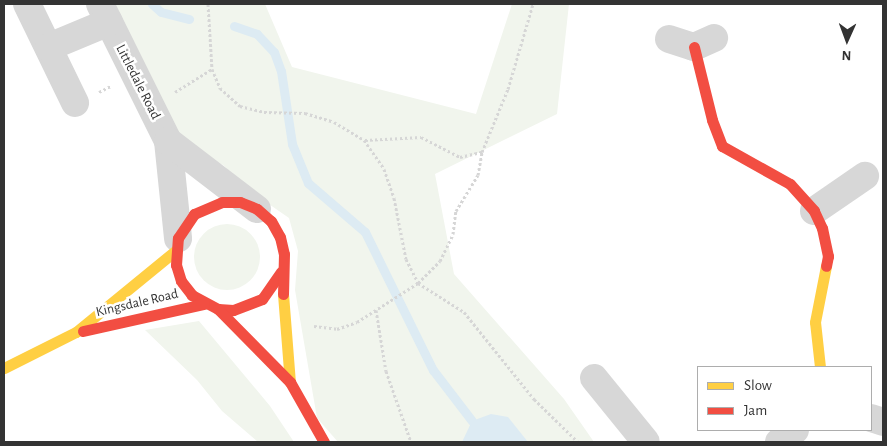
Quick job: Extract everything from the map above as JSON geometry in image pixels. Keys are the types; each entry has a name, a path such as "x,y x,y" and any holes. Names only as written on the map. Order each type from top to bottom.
{"street":[{"path":"27,4 75,103"},
{"name":"Littledale Road","path":"49,47 104,13 168,141 177,245"},
{"path":"668,39 704,42 712,120 722,146 732,154 780,176 803,197 814,211 822,228 828,256 815,322 820,366"},
{"name":"Littledale Road","path":"168,141 257,209"},
{"path":"814,211 865,176"},
{"path":"281,272 262,299 233,310 218,309 204,304 181,281 177,245 194,214 207,206 240,202 257,209 271,221 280,237 284,254 281,272 290,382"},
{"name":"Kingsdale Road","path":"4,368 76,332 177,245"},
{"name":"Kingsdale Road","path":"76,332 204,304"},
{"path":"218,309 290,382 324,442"},
{"path":"594,378 646,442"},
{"path":"780,442 794,431"}],"path":[{"path":"208,4 212,69 220,88 240,106 276,112 299,113 334,122 364,140 384,169 394,198 406,260 418,283 464,312 534,399 578,442"},
{"path":"310,324 337,329 357,322 418,283 440,261 452,234 456,211 478,175 482,152 502,107 533,4"},
{"path":"171,94 212,69"},
{"path":"75,103 135,76"},
{"path":"364,140 420,136 460,157 482,152"},
{"path":"376,310 386,371 411,442"}],"shaded area":[{"path":"107,4 265,4 292,67 476,114 512,4 569,4 557,114 435,174 454,274 564,399 594,442 338,442 317,418 295,290 298,251 289,218 253,193 223,165 168,141"},
{"path":"221,224 233,224 245,229 255,239 260,251 258,270 245,285 233,290 221,290 209,285 199,275 194,263 194,251 199,239 209,229"},
{"path":"199,321 270,406 294,442 258,442 222,411 197,380 145,330"},
{"path":"491,414 508,417 528,442 462,442 472,421"}],"waterway":[{"path":"152,4 161,12 189,19"},
{"path":"234,26 257,34 274,52 281,71 292,144 308,183 365,232 433,370 472,421"}],"traffic: slow":[{"path":"4,368 76,332 175,251"},
{"path":"820,366 815,322 826,266"},
{"path":"283,294 290,382"}],"traffic: jam":[{"path":"694,47 712,120 722,146 790,184 814,211 822,228 828,256 826,266"},
{"path":"281,272 262,299 233,310 218,309 192,295 181,281 176,265 178,238 194,214 222,202 240,202 257,209 271,221 280,237 284,254 283,294"},
{"path":"83,331 204,304"},
{"path":"218,309 290,382 324,442"}]}
